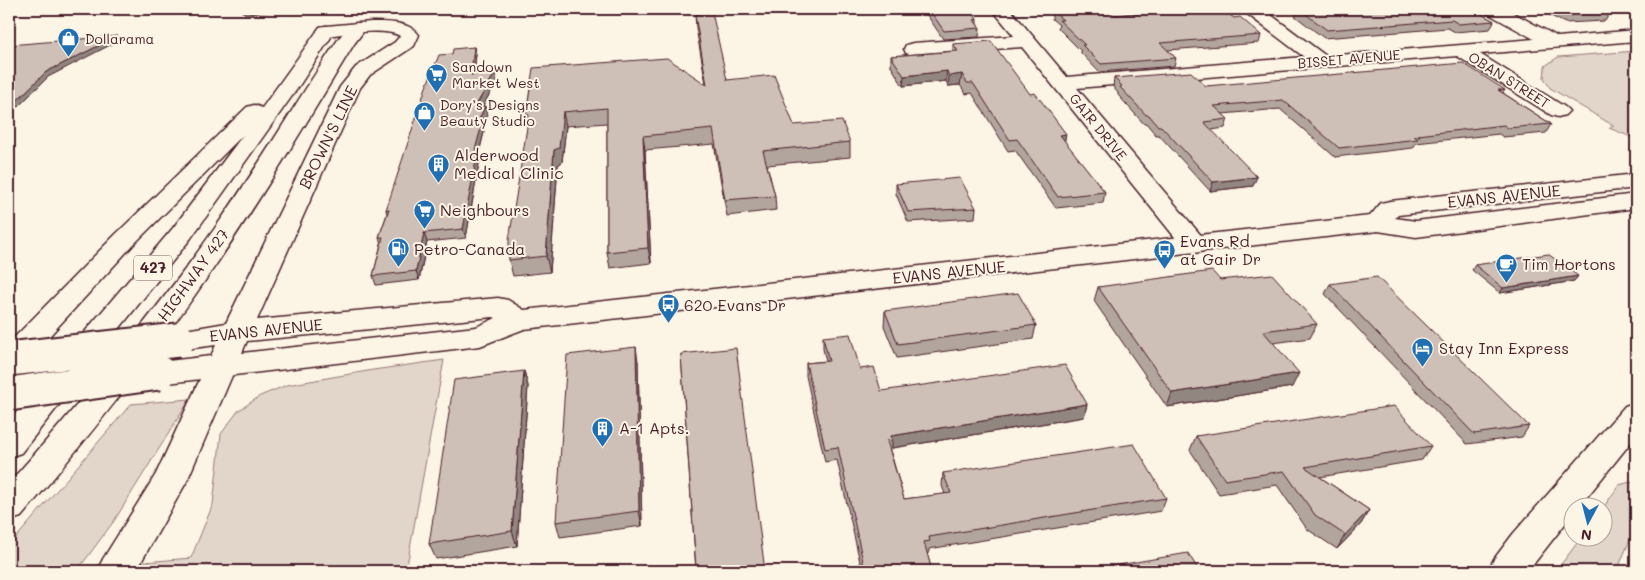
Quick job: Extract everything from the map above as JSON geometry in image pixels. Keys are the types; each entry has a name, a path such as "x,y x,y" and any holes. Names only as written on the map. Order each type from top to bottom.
{"main road":[{"name":"GAIR DRIVE","path":"1001,9 1195,245"},
{"path":"1252,9 1321,61"},
{"path":"1494,9 1554,42"},
{"path":"343,33 368,10"},
{"path":"339,13 343,33"},
{"name":"BROWN'S LINE","path":"236,332 350,87 362,71 402,46 410,37 407,31 404,30 343,33"},
{"name":"HIGHWAY 427","path":"9,444 182,233 290,85 343,33"},
{"name":"HIGHWAY 427","path":"9,507 79,424 159,324 225,233 343,33"},
{"name":"BISSET AVENUE","path":"1063,83 1636,36"},
{"path":"913,49 1027,41"},
{"name":"OBAN STREET","path":"1460,50 1558,111"},
{"path":"9,360 124,240 250,115 290,85"},
{"name":"EVANS AVENUE","path":"1378,223 1390,208 1636,181"},
{"name":"EVANS AVENUE","path":"9,394 222,364 480,336 519,320 1378,223 1416,229 1636,201"},
{"name":"EVANS AVENUE","path":"9,360 236,332 498,307 519,320"},
{"path":"116,571 170,481 236,332"},
{"path":"1507,571 1526,544 1636,414"}],"shaded area":[{"path":"1636,51 1636,139 1609,128 1614,126 1550,88 1544,78 1545,66 1558,57"},
{"path":"444,360 406,571 138,571 144,562 191,558 213,504 221,434 238,411 260,396 287,385"},
{"path":"190,399 114,521 77,571 9,571 9,546 131,404"},
{"path":"1630,482 1636,484 1636,525 1617,571 1556,571 1573,548 1612,548 1612,498 1610,498 1619,485"}],"building":[{"path":"929,9 970,9 977,19 974,20 980,28 944,31"},
{"path":"1054,9 1108,9 1114,15 1186,10 1184,9 1222,9 1234,18 1240,17 1261,35 1160,43 1176,58 1101,64 1082,45 1085,45 1059,20 1063,20 1053,11 1056,11"},
{"path":"1299,9 1472,9 1494,21 1459,24 1452,20 1327,30"},
{"path":"1557,9 1601,9 1610,13 1569,15"},
{"path":"712,12 727,80 774,75 794,125 842,121 850,142 763,151 775,196 725,200 713,129 643,136 648,248 607,252 607,108 563,112 559,148 554,150 546,256 509,260 509,240 529,115 526,115 533,68 667,58 707,85 695,15"},
{"path":"118,36 46,72 9,108 9,45"},
{"path":"991,41 1030,94 1035,93 1049,111 1066,134 1060,135 1105,192 1058,197 1017,139 1010,140 973,83 967,83 962,74 949,76 947,71 904,76 891,56 958,51 953,44"},
{"path":"474,47 471,75 495,73 475,107 485,106 477,124 482,124 475,150 478,150 463,229 424,233 416,271 373,276 383,237 379,237 389,209 386,210 426,87 439,55 452,54 453,49"},
{"path":"1463,63 1505,90 1498,90 1551,124 1508,128 1504,125 1414,136 1418,139 1339,148 1283,100 1214,106 1228,119 1204,122 1257,177 1213,182 1161,126 1158,126 1149,115 1146,115 1114,78 1191,72 1206,86"},
{"path":"960,178 976,208 908,212 896,184"},
{"path":"1548,254 1578,276 1503,288 1475,265"},
{"path":"1212,271 1220,280 1272,274 1317,324 1263,331 1299,373 1172,393 1098,287"},
{"name":"Stay Inn Express","path":"1377,277 1529,426 1474,434 1330,284"},
{"path":"1018,293 1036,325 898,344 885,311"},
{"path":"850,334 860,369 874,367 881,391 1065,365 1087,404 891,436 892,440 887,441 904,499 951,493 943,473 1134,444 1166,498 929,537 930,541 924,542 932,571 865,571 838,447 825,449 806,363 829,361 823,337"},
{"name":"A-1 Apts.","path":"636,347 639,511 556,522 567,355"},
{"path":"736,348 765,571 711,571 710,566 696,568 681,354"},
{"path":"524,371 512,531 429,544 454,380"},
{"path":"1394,406 1431,446 1305,467 1369,510 1345,535 1315,515 1284,471 1225,480 1196,436"},
{"path":"1188,553 1199,571 1084,571"}],"place":[{"name":"Dollarama","path":"69,58"},
{"name":"Sandown Market West","path":"436,94"},
{"name":"Dory’s Designs Beauty Studio","path":"424,132"},
{"name":"Alderwood Medical Clinic","path":"438,183"},
{"name":"Neighbours","path":"424,229"},
{"name":"Petro-Canada","path":"398,268"},
{"name":"Evans Rd at Gair Dr","path":"1164,269"},
{"name":"Tim Hortons","path":"1506,283"},
{"name":"620 Evans Dr","path":"668,324"},
{"name":"Stay Inn Express","path":"1423,367"},
{"name":"A-1 Apts.","path":"603,447"}]}
